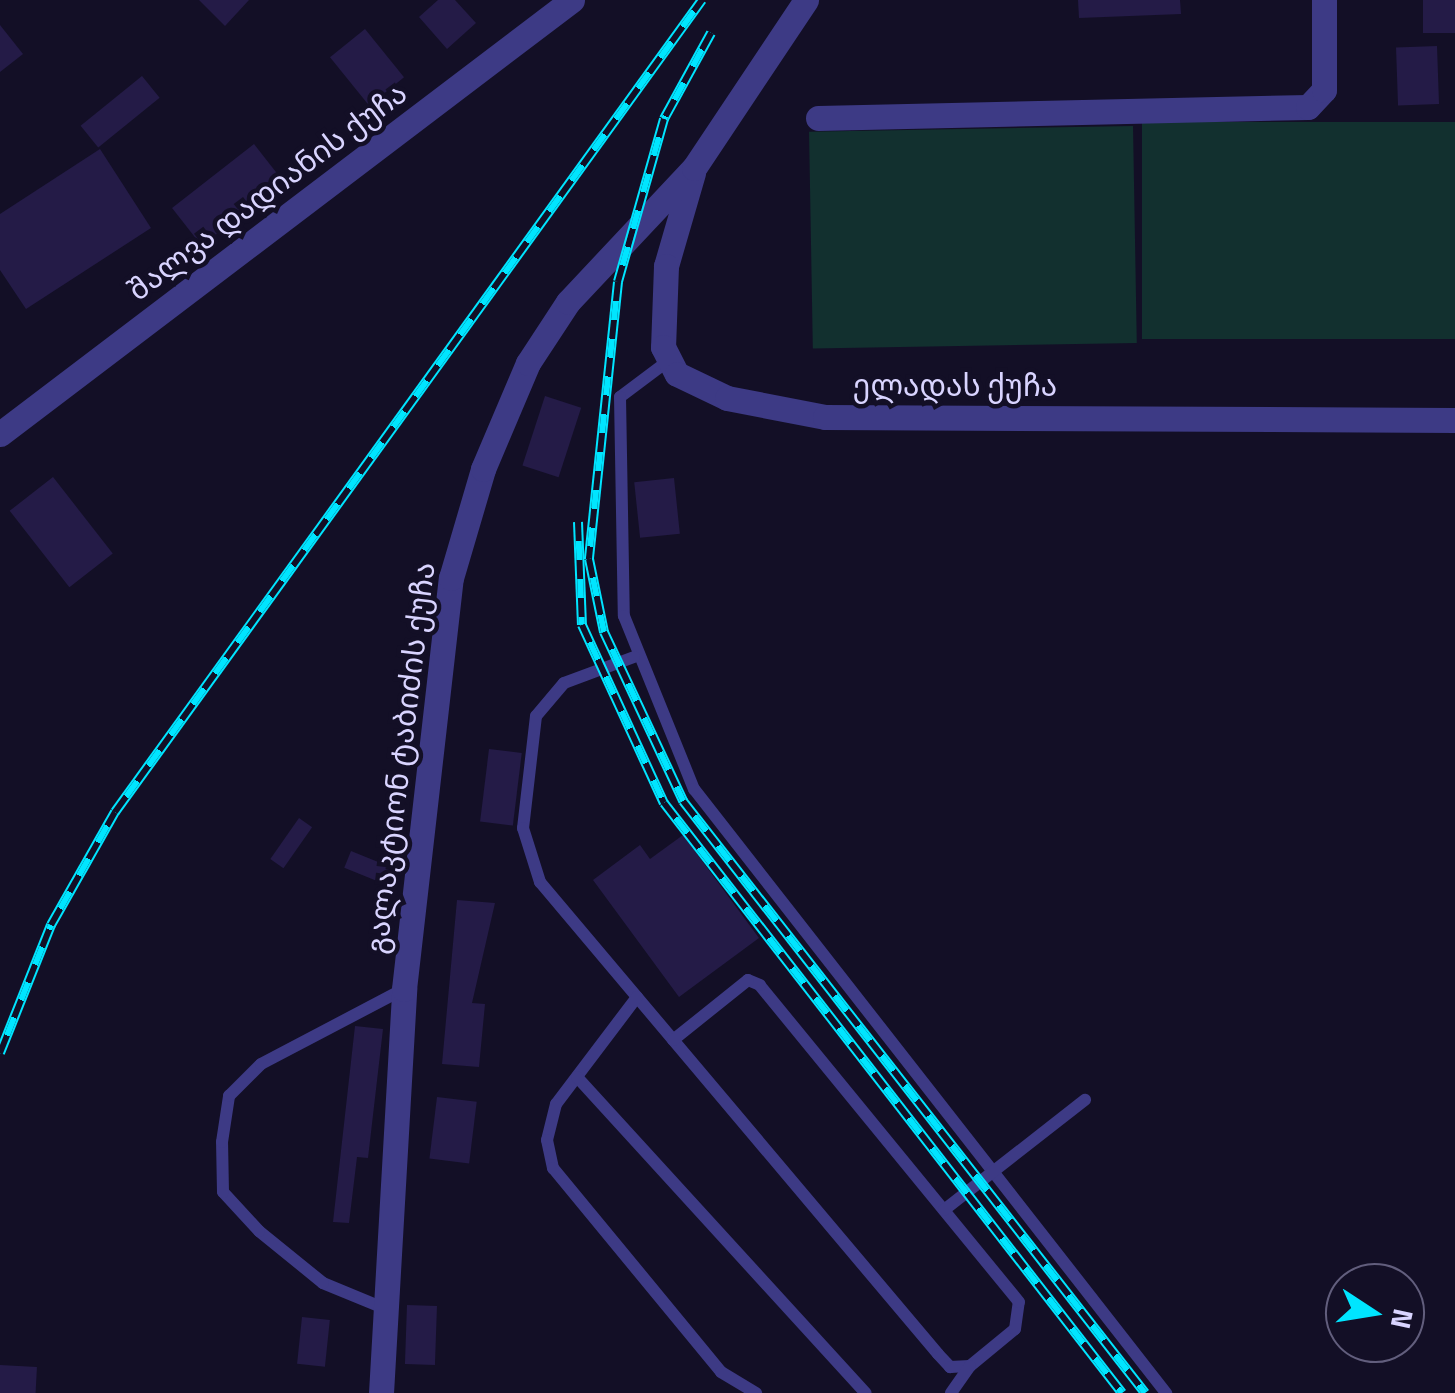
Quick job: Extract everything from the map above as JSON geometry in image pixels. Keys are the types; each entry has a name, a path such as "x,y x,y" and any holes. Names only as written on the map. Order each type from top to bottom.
{"street":[{"name":"შალვა დადიანის ქუჩა","path":"0,434 572,0"},
{"name":"გალაკტიონ ტაბიძის ქუჩა","path":"381,1393 404,988 451,578 483,469 528,363 568,302 694,168 806,0"},
{"path":"818,118 1308,107 1324,90 1324,0"},
{"path":"668,361 666,266 694,168"},
{"name":"ელადას ქუჩა","path":"668,361 699,387 795,415 1454,428"}],"lane":[{"path":"668,361 620,397 624,616 634,657 694,789 1166,1393"},
{"path":"634,657 548,696 536,716 524,828 540,882 950,1367 970,1366"},
{"path":"673,1040 748,980 760,985 1020,1302 1015,1329 970,1366 951,1393"},
{"path":"386,1309 323,1283 259,1231 224,1192 222,1142 228,1096 261,1064 404,988"},
{"path":"637,997 576,1077 552,1122 554,1168 721,1372 756,1393"},
{"path":"576,1077 866,1393"},
{"path":"944,1210 1085,1100"}],"green space":[{"path":"1142,122 1455,122 1455,339 1142,339"},
{"path":"1133,126 1137,343 813,349 809,132"}],"building":[{"path":"199,0 249,0 225,26"},
{"path":"438,0 455,0 476,23 447,49 419,17"},
{"path":"1078,0 1180,0 1181,14 1079,18"},
{"path":"1423,0 1455,0 1455,33 1423,33"},
{"path":"0,25 23,54 0,72"},
{"path":"365,29 404,77 369,106 330,57"},
{"path":"1437,46 1439,104 1398,105 1396,47"},
{"path":"142,76 160,98 98,147 81,126"},
{"path":"254,144 284,182 202,246 172,208"},
{"path":"100,149 151,228 26,309 0,270 0,214"},
{"path":"545,396 581,408 559,477 522,465"},
{"path":"53,477 113,553 69,587 10,511"},
{"path":"674,478 680,534 640,538 634,482"},
{"path":"489,749 522,753 513,825 480,821"},
{"path":"299,818 312,827 283,868 270,859"},
{"path":"683,835 759,938 679,997 593,880 640,845 650,859"},
{"path":"351,851 390,867 383,883 344,868"},
{"path":"457,900 495,903 472,1003 485,1004 479,1067 442,1064"},
{"path":"355,1026 383,1029 368,1158 357,1157 349,1223 333,1222"},
{"path":"437,1097 477,1102 469,1163 429,1159"},
{"path":"407,1305 437,1306 435,1365 405,1364"},
{"path":"302,1317 330,1320 325,1367 297,1364"},
{"path":"0,1365 37,1367 36,1393 0,1393"}],"railway":[{"path":"0,1053 51,925 115,812 702,0"},
{"path":"711,33 664,119 618,282 589,559 604,632 683,801 1145,1393"},
{"path":"578,522 582,625 664,803 1122,1393"}]}
